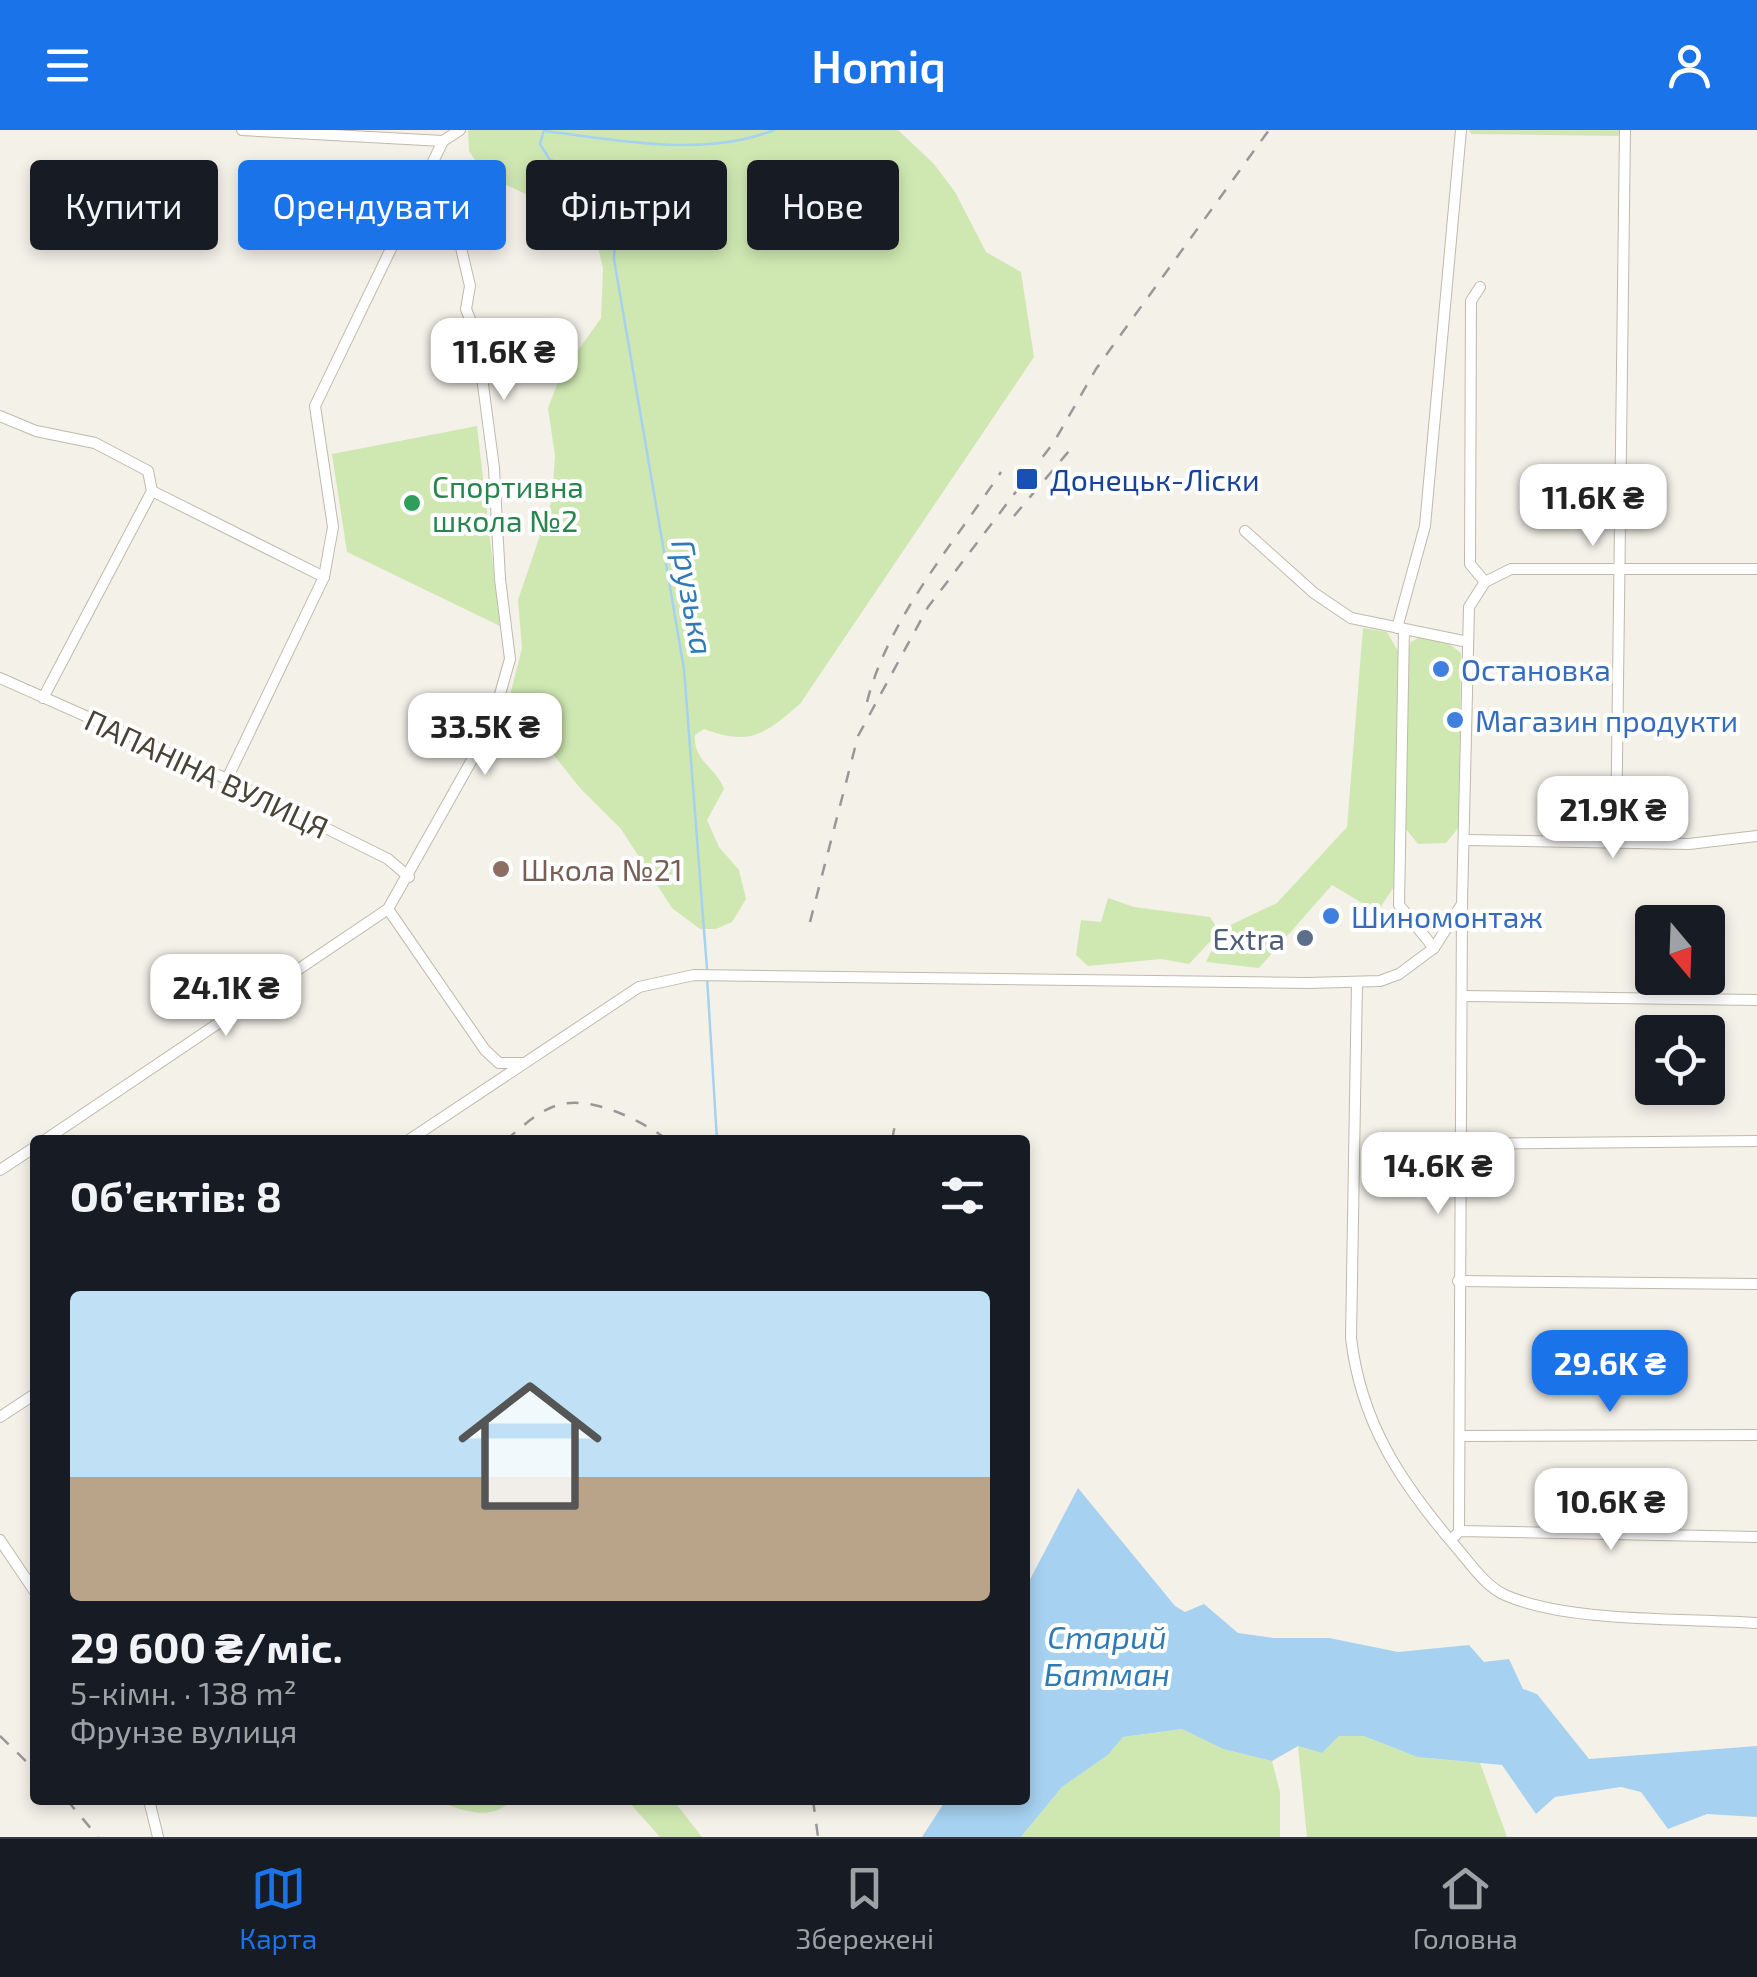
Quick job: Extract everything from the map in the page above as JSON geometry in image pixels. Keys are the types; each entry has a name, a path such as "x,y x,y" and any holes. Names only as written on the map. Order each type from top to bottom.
{"street":[{"path":"242,130 442,141 460,130"},
{"path":"1434,948 1399,905 1400,628 1427,510 1448,234 1461,130"},
{"path":"1616,841 1625,130"},
{"path":"434,160 442,141"},
{"path":"227,778 324,577 333,527 314,406 390,250"},
{"path":"53,1135 388,909 409,878 491,726 510,659 500,579 494,468 482,377 473,348 475,332 466,309 470,286 462,250"},
{"path":"1480,287 1471,301 1470,564 1485,582"},
{"path":"0,416 36,431 94,443 148,470 152,491 44,698"},
{"path":"152,491 324,577"},
{"path":"1246,531 1314,593 1352,618 1468,642"},
{"path":"1450,1540 1459,1531 1463,1436 1458,1144 1469,608 1485,582 1511,569 1757,569"},
{"name":"ПАПАНІНА ВУЛИЦЯ","path":"0,678 227,778 388,859 409,878"},
{"path":"1466,840 1689,844 1757,838 1756,850"},
{"path":"416,1135 639,986 694,975 1380,981 1399,974 1434,948 1462,904"},
{"path":"388,909 485,1050 499,1063 522,1063"},
{"path":"1358,982 1354,1360 1380,1445 1450,1540 1488,1583 1520,1600 1602,1615 1757,1624"},
{"path":"1462,996 1757,1000"},
{"path":"1458,1144 1757,1140"},
{"path":"0,1170 30,1150"},
{"path":"1458,1281 1757,1284"},
{"path":"0,1417 30,1397"},
{"path":"1463,1436 1757,1435"},
{"path":"1459,1531 1757,1537"},
{"path":"0,1540 30,1585"},
{"path":"149,1805 158,1837"}],"green space":[{"path":"468,130 898,130 934,164 955,192 986,252 1021,272 1034,357 800,704 756,734 734,737 704,729 695,735 701,758 724,789 707,820 719,847 739,870 746,899 732,922 716,929 700,929 672,908 621,829 580,788 509,699 522,648 518,600 552,500 555,456 548,408 561,374 601,318 603,268 599,250 727,250 727,160 526,160 526,194 506,185 506,160 475,160 469,151"},
{"path":"1469,130 1619,130 1619,136 1471,134"},
{"name":"Спортивна школа №2","path":"477,426 500,626 347,552 332,454"},
{"path":"1363,628 1387,632 1398,651 1394,887 1377,912 1332,885 1259,968 1206,962 1222,929 1277,903 1347,827"},
{"path":"1420,637 1449,644 1461,653 1459,827 1446,843 1418,844 1406,829 1406,657 1411,642"},
{"path":"1108,898 1134,907 1210,917 1219,932 1189,964 1161,959 1088,966 1076,955 1081,920 1101,922"},
{"path":"1182,1729 1223,1749 1272,1761 1280,1792 1280,1837 1021,1837 1062,1787 1108,1755 1123,1737"},
{"path":"1339,1736 1364,1736 1417,1757 1480,1763 1507,1837 1307,1837 1298,1746 1322,1753"},
{"path":"449,1805 506,1805 486,1813"},
{"path":"631,1805 677,1805 702,1837 660,1837"}],"water":[{"name":"Старий Батман","path":"1078,1488 1175,1606 1185,1612 1204,1604 1238,1633 1273,1638 1329,1638 1398,1652 1469,1645 1484,1662 1509,1659 1523,1689 1537,1694 1589,1759 1757,1746 1757,1817 1707,1814 1668,1829 1641,1792 1621,1787 1555,1797 1536,1814 1502,1765 1417,1757 1364,1736 1339,1736 1322,1753 1298,1746 1272,1761 1223,1749 1182,1729 1123,1737 1108,1755 1062,1787 1021,1837 922,1837 943,1805 1030,1805 1030,1579"}],"waterway":[{"name":"Грузька","path":"544,130 540,144 550,160 596,175 605,173 625,193 605,225 615,234 614,259 684,669 707,969"},
{"path":"545,131 690,145 719,143 774,130"},
{"name":"Грузька","path":"707,977 717,1135"}],"railway":[{"path":"810,922 858,736 928,607 1054,442 1096,369 1269,130"},
{"path":"1014,516 1069,451"},
{"path":"867,702 877,671 906,611 1001,472"},
{"path":"512,1135 544,1111 571,1103 616,1112 660,1135"},
{"path":"893,1135 895,1125"},
{"path":"0,1736 30,1765"},
{"path":"71,1805 98,1837"},
{"path":"814,1805 818,1837"}],"place":[{"name":"Донецьк-Ліски","path":"1027,479"},
{"name":"Спортивна школа №2","path":"412,503"},
{"name":"Остановка","path":"1441,669"},
{"name":"Магазин продукти","path":"1455,720"},
{"name":"Школа №21","path":"501,869"},
{"name":"Шиномонтаж","path":"1331,916"},
{"name":"Extra","path":"1305,938"}]}
